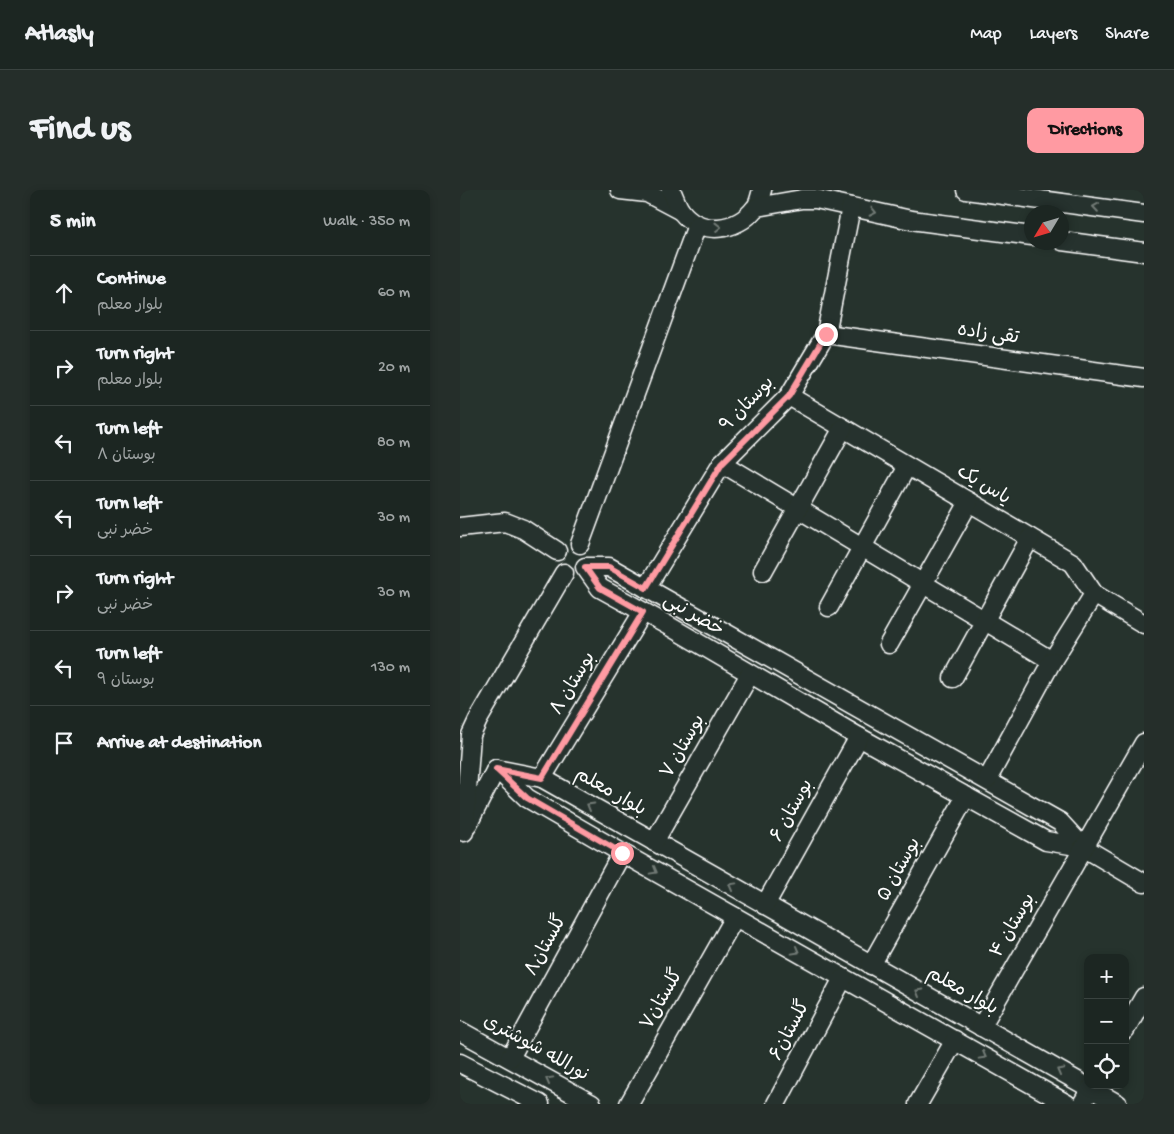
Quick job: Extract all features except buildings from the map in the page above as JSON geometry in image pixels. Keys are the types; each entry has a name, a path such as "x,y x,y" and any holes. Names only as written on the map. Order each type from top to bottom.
{"street":[{"path":"620,190 647,193 681,211 697,225 719,229 741,223 757,207 762,190"},
{"path":"671,190 681,211"},
{"path":"966,190 1144,214"},
{"path":"757,207 802,199 816,199 911,220 1024,235"},
{"name":"بوستان ۹","path":"646,588 722,463 789,396 826,334 851,207"},
{"path":"580,544 697,225"},
{"path":"1069,242 1144,252"},
{"name":"تقی زاده","path":"826,334 1144,377"},
{"name":"یاس یک","path":"789,396 1073,563 1094,594 1144,624"},
{"path":"763,571 843,428"},
{"path":"722,463 1052,662"},
{"path":"829,607 907,466"},
{"path":"889,644 969,502"},
{"path":"460,527 505,522 524,529 557,551"},
{"path":"953,678 1030,538"},
{"path":"572,542 580,544 588,556 588,563 578,574 564,573 558,568 555,561 559,547 565,543 572,542"},
{"name":"خضر نبی","path":"585,567 609,567 987,780 1060,822 1083,847 1144,883"},
{"name":"خضر نبی","path":"585,567 600,588 858,737 1046,841 1083,847"},
{"path":"462,836 471,735 564,573"},
{"path":"987,780 1052,662 1094,594"},
{"name":"بوستان ۸","path":"542,778 643,612"},
{"name":"بوستان ۷","path":"654,842 750,674"},
{"name":"بوستان ۶","path":"765,905 858,737"},
{"path":"1083,847 1144,743"},
{"path":"462,836 496,769 527,798 1068,1104"},
{"name":"بلوار معلم","path":"496,769 542,778 981,1027 1089,1093 1118,1104"},
{"name":"بوستان ۵","path":"871,965 966,796"},
{"name":"بوستان ۴","path":"981,1027 1083,847"},
{"name":"گلستان۸","path":"510,1058 622,853"},
{"name":"گلستان۷","path":"628,1104 735,917"},
{"name":"گلستان۶","path":"776,1104 843,978"},
{"path":"1129,1023 1144,997"},
{"name":"نورالله شوشتری","path":"460,1031 592,1104"},
{"path":"918,1104 955,1040"},
{"path":"460,1063 540,1104"}],"route":[{"path":"622,853 527,798 496,769 542,778 643,612 600,588 585,567 609,567 646,588 722,463 789,396 826,334"}]}
